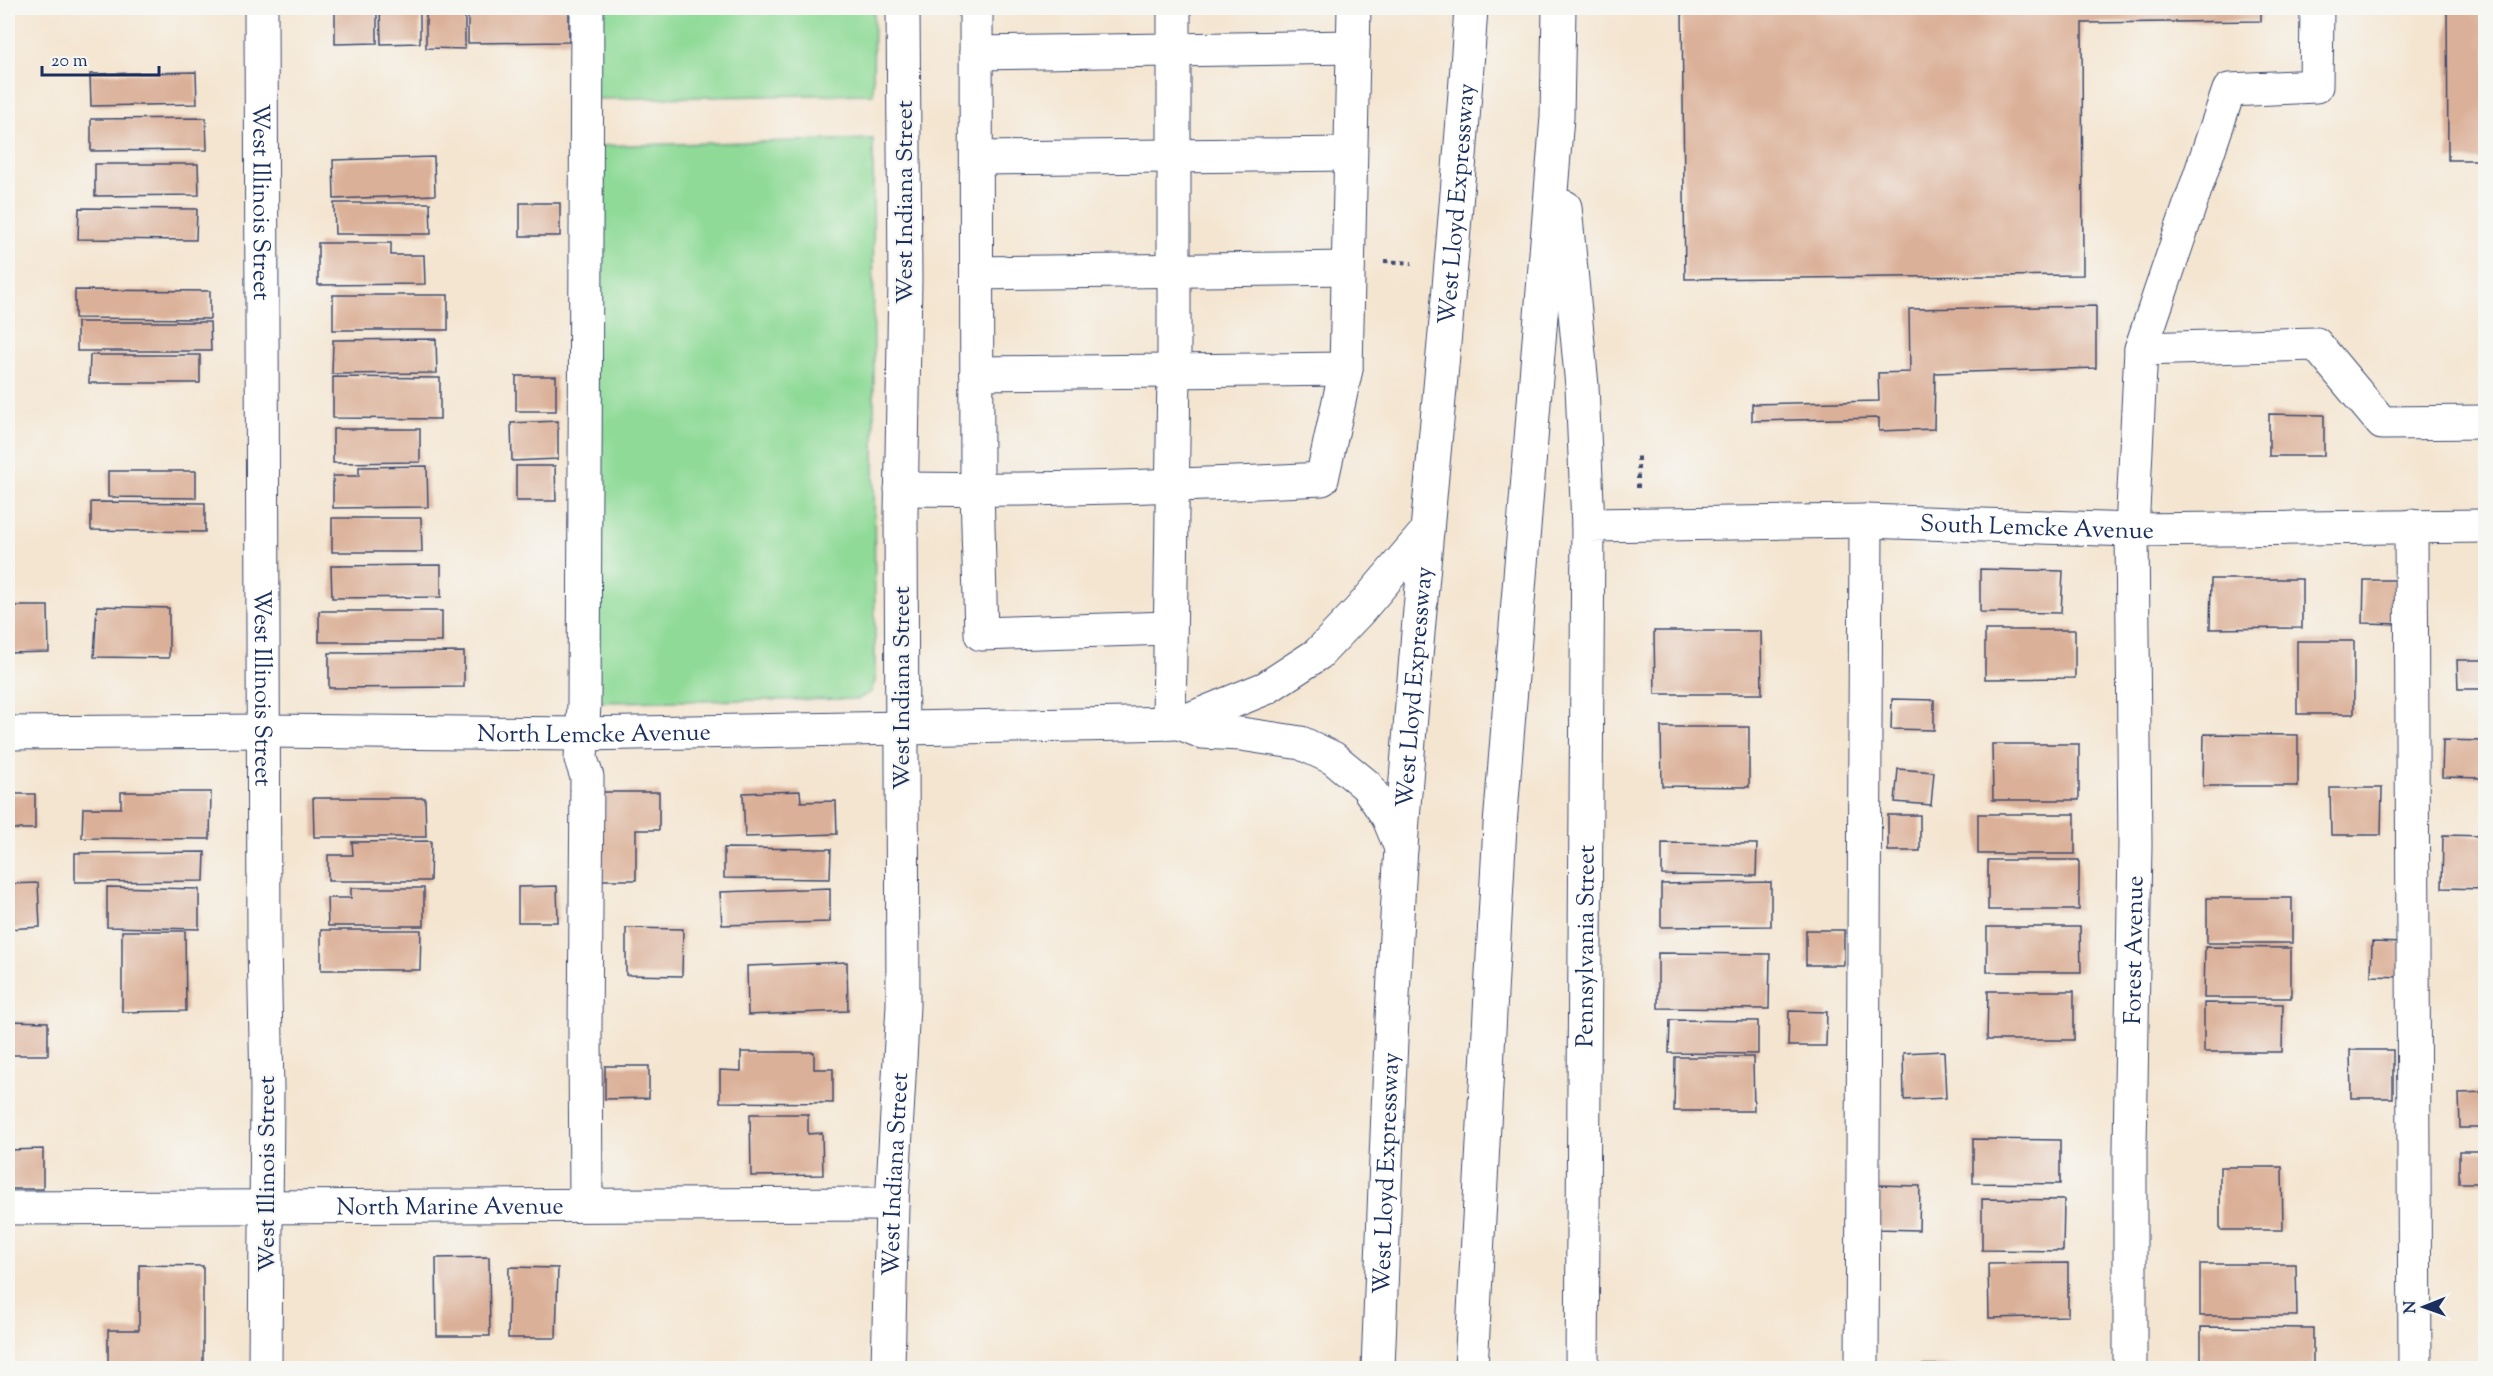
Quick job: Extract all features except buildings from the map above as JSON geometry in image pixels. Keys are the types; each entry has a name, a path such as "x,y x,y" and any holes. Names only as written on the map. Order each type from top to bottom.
{"main road":[{"name":"West Illinois Street","path":"261,8 264,944 267,1089 265,1368"},
{"path":"586,1204 587,777 581,759 581,735 584,704 587,8"},
{"name":"West Indiana Street","path":"888,1368 892,1204 903,1005 901,489 905,280 903,8"},
{"path":"976,8 976,373 981,634 1170,628"},
{"path":"1174,8 1174,372 1170,628 1175,723"},
{"path":"901,489 977,490 1172,486 1322,479 1346,369 1363,264 1350,154 1354,8"},
{"name":"West Lloyd Expressway","path":"1378,1368 1401,849 1427,531 1459,200 1472,8"},
{"path":"1470,1368 1500,825 1557,117 1559,8"},
{"name":"Forest Avenue","path":"2130,1368 2130,1149 2135,844 2132,530 2141,349 2229,90 2316,86 2317,8"},
{"path":"976,54 1353,47"},
{"name":"Pennsylvania Street","path":"1557,117 1582,386 1588,525 1582,1368"},
{"path":"977,158 1350,154"},
{"path":"977,273 1173,271 1363,264"},
{"path":"2141,349 2316,344 2382,423 2486,422"},
{"path":"976,373 1346,369"},
{"path":"1862,1368 1866,521"},
{"name":"South Lemcke Avenue","path":"1588,525 1866,521 2132,530 2486,526"},
{"path":"2411,526 2415,1368"},
{"path":"1175,723 1266,688 1318,654 1359,611 1427,531"},
{"name":"North Lemcke Avenue","path":"8,733 265,731 581,735 1175,723"},
{"path":"1175,723 1202,732 1241,734 1301,743 1333,758 1366,786 1388,817 1401,849"},
{"name":"North Marine Avenue","path":"8,1208 265,1209 586,1204 892,1204"}],"path":[{"path":"1363,264 1412,262"}],"green space":[{"path":"595,8 874,8 873,94 594,99"},
{"path":"873,139 875,681 871,692 858,699 593,702 594,146"}]}
